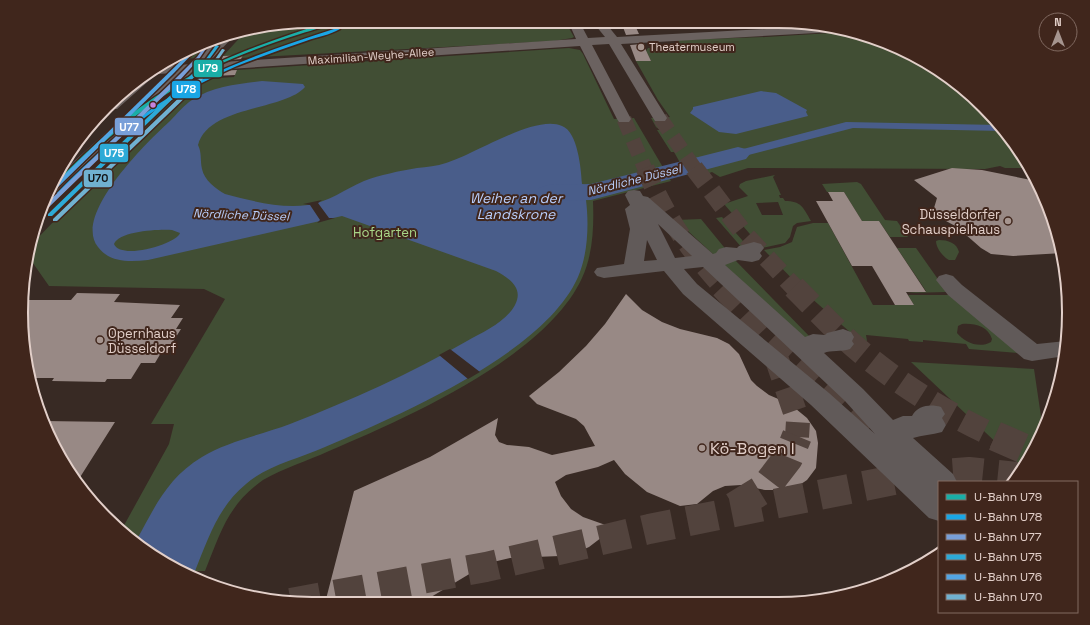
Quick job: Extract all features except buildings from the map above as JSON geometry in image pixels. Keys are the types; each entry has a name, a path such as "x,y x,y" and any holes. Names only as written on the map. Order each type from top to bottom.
{"main road":[{"path":"577,28 624,119"},
{"path":"603,28 613,40 660,118"},
{"name":"Maximilian-Weyhe-Allee","path":"165,69 613,40 815,30"},
{"path":"58,186 163,87 196,67 221,43"},
{"path":"141,85 152,83 162,84 163,87"}],"street":[{"path":"938,508 820,399 690,289 669,265 634,195 670,225 854,395 893,436 942,481"},
{"path":"630,196 639,229 633,269"},
{"path":"604,272 730,258 726,253 752,256 746,250 754,248"},
{"path":"946,280 955,290 1032,353 1060,349"},
{"path":"805,351 818,347 813,342 842,344 835,338 843,337"},
{"path":"893,436 907,430 903,426 933,426 924,418 932,414"}],"green space":[{"path":"312,28 569,28 574,37 554,41 241,58 242,55 223,56 240,38 275,30"},
{"path":"832,33 869,43 903,57 936,76 979,111 1003,139 1023,168 1005,168 1000,166 985,169 748,168 720,177 712,172 703,175 696,165 683,168 674,152 671,152 657,130 660,130 656,127 651,118 670,117 658,100 636,61 651,61 646,51 648,48 681,45 677,40"},
{"path":"213,46 200,58 184,59 209,48"},
{"name":"Hofgarten","path":"569,48 580,50 614,119 634,118 671,181 593,201 591,250 586,269 564,307 538,334 506,359 471,382 433,403 361,437 287,468 263,480 241,500 233,510 226,521 205,571 194,571 154,549 124,525 169,444 174,424 151,424 225,299 204,289 49,286 32,262 39,237 57,218 57,215 187,86 199,83 202,79 234,77 237,70"},
{"path":"775,175 773,177 781,195 779,195 780,198 783,198 785,201 795,202 801,206 811,221 797,223 793,226 790,237 785,243 762,248 724,204 748,196 739,187 740,184 746,181","holes":["778,202 783,215 762,215 756,203"]},
{"path":"857,182 861,184 885,220 897,221 908,237 890,237 879,221 862,221 844,192 827,192 822,184"},
{"path":"722,217 749,248 743,249 716,218"},
{"path":"701,219 728,252 714,255 676,220"},
{"path":"813,223 828,223 873,305 914,305 908,295 950,295 1019,353 969,349 966,344 923,340 923,342 909,341 908,339 866,335 867,341 859,340 810,297 764,250 780,247 792,242 797,227","holes":["967,324 984,328 990,335 992,339 991,342 982,345 968,342 957,333 958,326"]},
{"path":"936,241 949,241 956,246 959,252 955,260 949,260 942,255 936,244"},
{"path":"897,248 916,248 947,292 906,293 926,291"},
{"path":"734,259 812,339 807,341 721,262"},
{"path":"911,362 1034,369 1041,418 1033,438 1019,464"}],"water":[{"name":"Weiher an der Landskrone","path":"262,81 303,84 305,87 295,95 281,101 231,115 216,122 205,132 198,145 203,173 211,184 225,194 256,202 277,205 308,205 330,198 364,181 383,175 446,163 521,130 550,124 562,126 572,135 578,152 582,184 590,188 591,196 587,197 586,200 586,249 578,277 560,305 535,332 503,356 466,379 429,399 356,434 274,467 255,477 236,493 221,513 209,535 195,571 170,559 138,537 163,494 190,465 212,451 313,415 424,365 487,330 506,317 515,305 518,294 514,284 496,271 342,216 148,260 127,261 114,259 108,256 98,247 93,233 95,217 104,198 116,180 131,161 183,107 200,95 235,85","holes":["172,230 180,233 177,237 149,249 137,251 119,249 114,244 123,236 140,232"]},
{"path":"761,91 776,93 807,110 806,112 808,116 736,134 719,132 690,113 693,107"},
{"path":"846,122 991,125 996,131 853,128 698,168 694,162"},
{"path":"666,169 670,175 634,185 631,178"},
{"path":"623,180 626,187 598,194 597,187"}],"pier":[{"path":"322,200 318,203 329,218 335,218 317,223 320,220 310,205 303,204"},
{"path":"450,349 480,372 468,379 439,355"}],"waterway":[{"name":"Nördliche Düssel","path":"548,193 591,192 738,154"}],"tunnel":[{"path":"660,118 695,169"},
{"path":"624,119 645,169"},
{"path":"645,168 661,201 679,232 699,260 723,288"},
{"path":"694,168 745,235 795,288"},
{"path":"722,287 768,335 879,437"},
{"path":"795,288 852,344 893,377 944,410 995,436"},
{"path":"775,354 798,421 797,437"},
{"path":"734,507 765,488 788,458 797,436"},
{"path":"878,436 920,476"},
{"path":"995,436 1027,450"},
{"path":"920,476 969,472 1010,476"},
{"path":"324,597 486,567 649,529 920,476"},
{"path":"920,476 938,492"}],"metro line":[{"name":"U79","path":"60,181 125,121 172,88 231,58 314,28"},
{"name":"U78","path":"60,193 101,152 130,127 161,104 216,74 236,65 338,29"},
{"name":"U75","path":"50,215 184,85 204,64 217,46"},
{"name":"U77","path":"51,203 178,79 204,50"},
{"name":"U70","path":"55,220 190,90 210,69 223,50"},
{"name":"U76","path":"59,183 188,57"}],"place":[{"name":"Theatermuseum","path":"641,47"},
{"name":"Düsseldorfer Schauspielhaus","path":"1008,221"},
{"name":"Opernhaus Düsseldorf","path":"100,340"},
{"name":"Kö-Bogen I","path":"702,448"}]}
